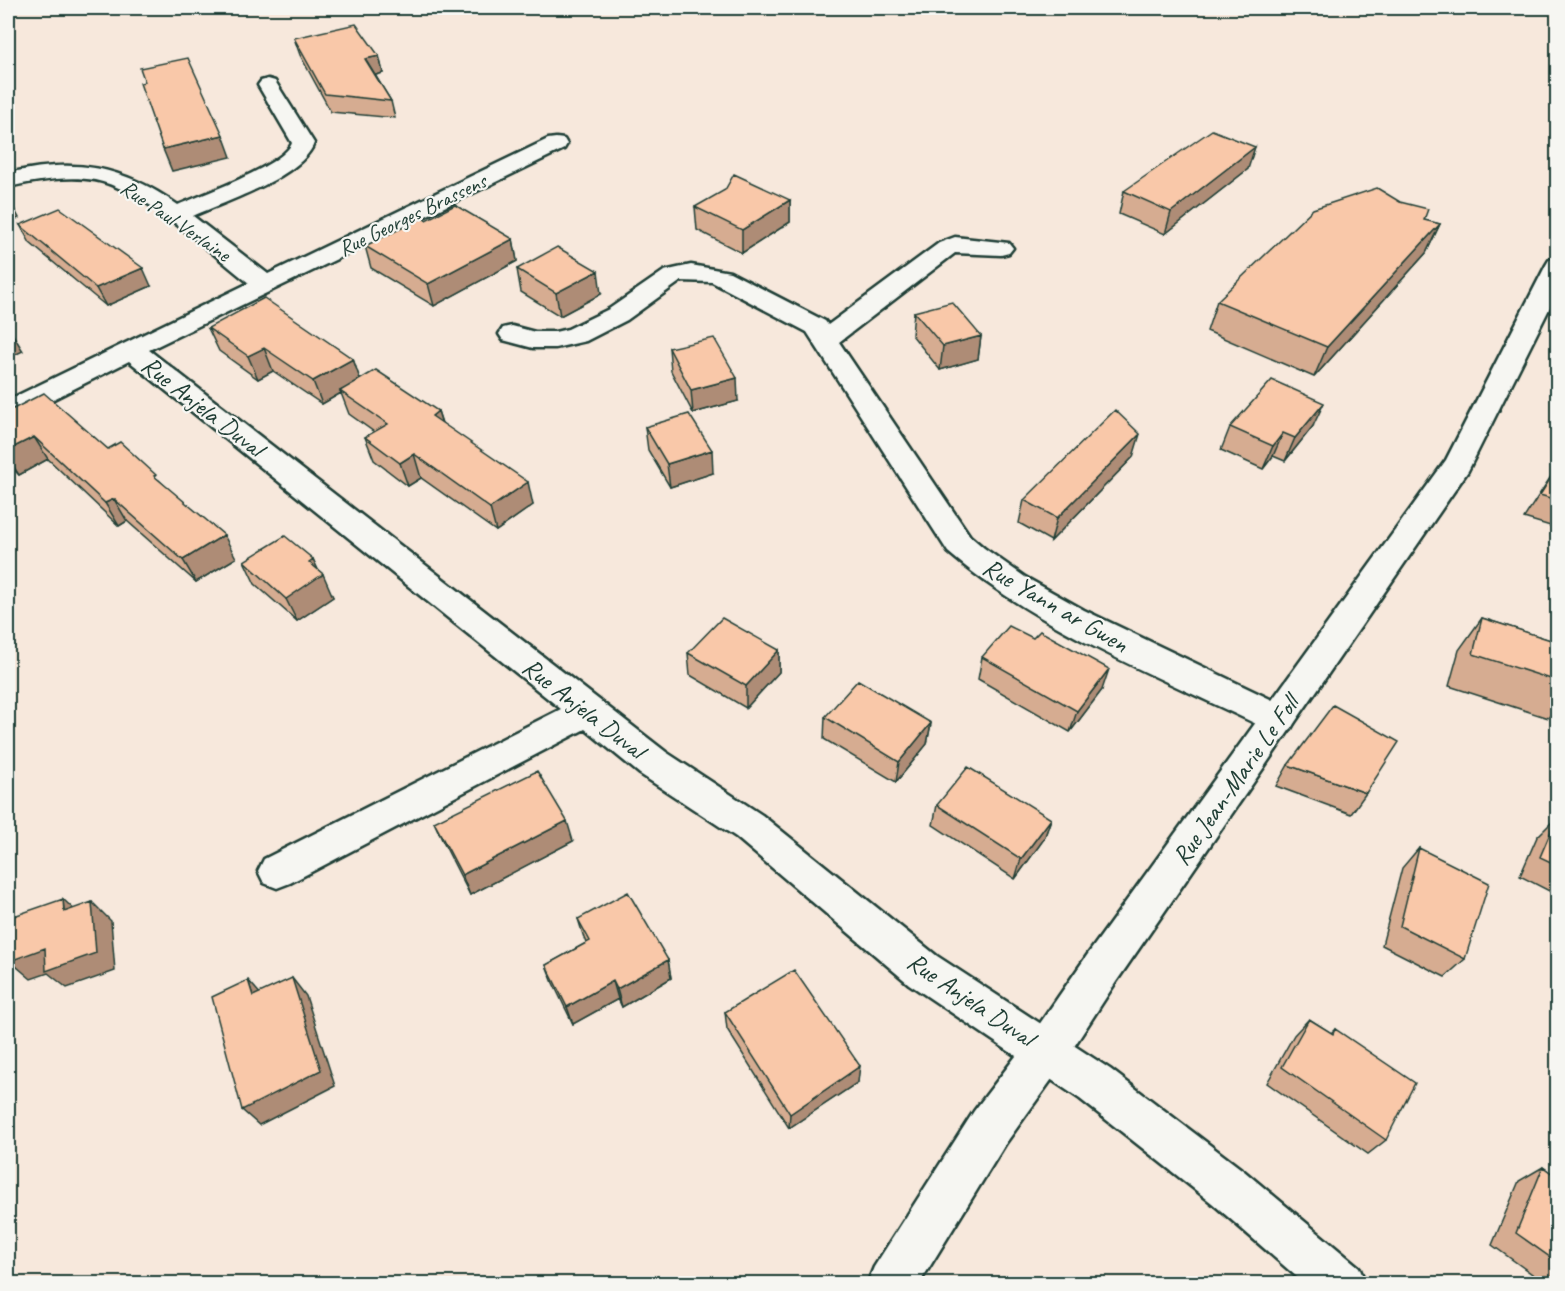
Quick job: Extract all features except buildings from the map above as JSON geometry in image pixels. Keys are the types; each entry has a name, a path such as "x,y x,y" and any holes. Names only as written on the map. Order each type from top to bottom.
{"street":[{"path":"176,215 279,169 300,152 303,143 268,85"},
{"name":"Rue Georges Brassens","path":"8,411 131,349 556,144"},
{"name":"Rue Paul Verlaine","path":"8,180 57,172 84,171 105,175 125,183 176,215 267,285"},
{"path":"825,340 947,248 956,244 1001,248"},
{"name":"Rue Jean-Marie Le Foll","path":"891,1284 990,1127 1047,1050 1102,968 1458,464 1557,265"},
{"name":"Rue Yann ar Gwen","path":"512,334 534,341 573,337 594,329 673,276 687,272 704,272 721,277 816,327 959,544 987,569 1019,590 1110,639 1279,719"},
{"name":"Rue Anjela Duval","path":"131,349 653,763 748,826 923,970 1047,1050 1163,1136 1342,1284"},
{"path":"276,872 589,711"}]}
